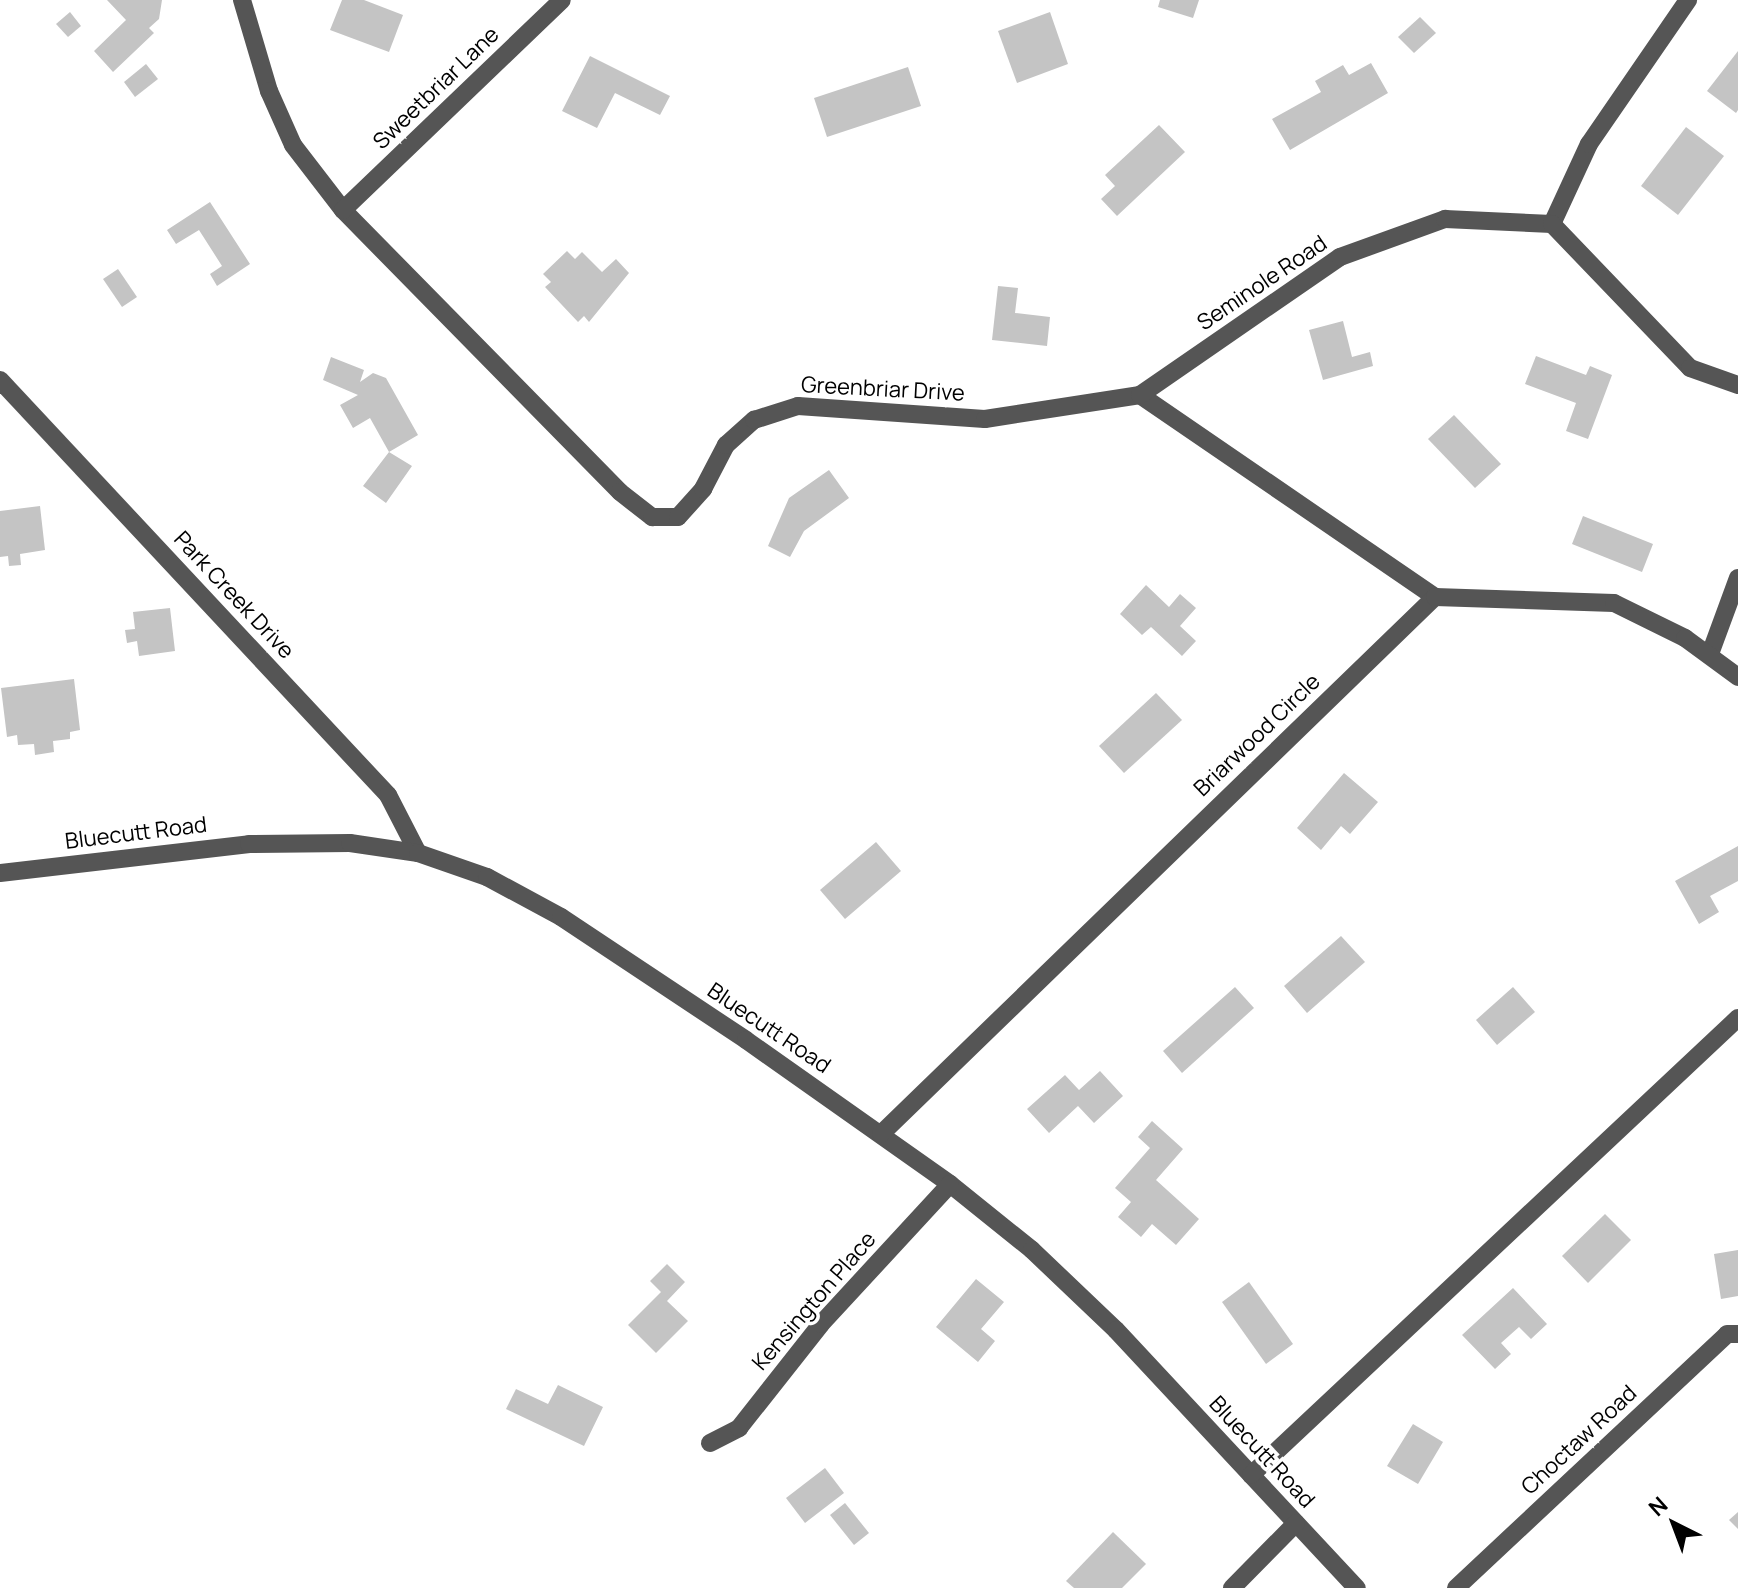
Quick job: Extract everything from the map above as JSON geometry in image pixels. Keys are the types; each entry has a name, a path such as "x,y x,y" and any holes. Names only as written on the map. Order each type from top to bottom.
{"street":[{"name":"Greenbriar Drive","path":"242,0 269,91 293,145 343,210 620,492 652,517 678,517 703,489 726,445 754,420 798,406 985,419 1140,395"},
{"name":"Sweetbriar Lane","path":"343,210 562,0"},
{"path":"1688,0 1589,144 1552,224 1690,368 1738,385"},
{"name":"Seminole Road","path":"1140,395 1340,257 1445,219 1552,224"},
{"name":"Park Creek Drive","path":"0,380 388,795 418,853"},
{"path":"1140,395 1435,597 1614,603 1710,654 1738,677"},
{"path":"1710,654 1738,578"},
{"name":"Briarwood Circle","path":"881,1134 1435,597"},
{"name":"Bluecutt Road","path":"0,873 249,844 350,843 418,853 487,877 561,917 881,1134 1032,1250 1116,1330 1357,1588"},
{"path":"1251,1475 1738,1018"},
{"name":"Kensington Place","path":"710,1443 739,1428 821,1324 950,1184"},
{"name":"Choctaw Road","path":"1456,1588 1727,1334 1738,1334"},
{"path":"1232,1588 1296,1523"}],"building":[{"path":"107,0 162,0 159,19 149,28 154,33 113,72 94,51 126,20"},
{"path":"342,0 364,0 403,15 389,52 330,30"},
{"path":"1160,0 1199,0 1193,18 1158,7"},
{"path":"70,12 81,26 68,37 56,24"},
{"path":"1050,12 1068,64 1017,83 998,31"},
{"path":"1420,17 1436,33 1414,53 1398,37"},
{"path":"1738,51 1738,110 1736,113 1707,91"},
{"path":"590,56 670,96 660,115 615,93 597,128 562,111"},
{"path":"1371,63 1388,93 1290,150 1272,119 1321,92 1315,81 1343,65 1349,75"},
{"path":"146,64 158,79 135,97 124,82"},
{"path":"908,67 921,106 827,137 814,98"},
{"path":"1159,125 1185,152 1117,216 1101,199 1115,186 1105,175"},
{"path":"1686,127 1724,156 1678,215 1641,186"},
{"path":"210,202 250,264 217,286 210,274 222,266 199,230 176,244 167,230"},
{"path":"567,251 575,259 582,252 602,272 616,259 629,273 589,322 584,316 578,322 545,287 551,282 543,274"},
{"path":"118,269 137,297 122,307 103,279"},
{"path":"998,286 1018,288 1015,313 1050,317 1047,346 992,340"},
{"path":"1343,321 1352,357 1370,352 1373,366 1323,380 1309,330"},
{"path":"1536,356 1586,375 1590,366 1612,375 1588,439 1566,431 1576,403 1525,384"},
{"path":"331,357 364,370 360,382 373,373 386,378 418,435 389,452 370,418 353,428 340,405 358,395 323,380"},
{"path":"1454,415 1501,464 1475,488 1428,439"},
{"path":"389,452 412,466 386,503 363,486"},
{"path":"829,470 849,498 804,531 790,557 768,546 789,498"},
{"path":"40,506 45,550 20,554 21,565 9,566 8,556 0,557 0,511"},
{"path":"1583,516 1653,544 1642,572 1572,544"},
{"path":"1146,585 1169,607 1180,594 1196,608 1180,626 1196,641 1182,656 1151,627 1142,635 1120,614"},
{"path":"170,608 175,651 139,656 137,641 127,643 125,630 135,629 133,612"},
{"path":"74,679 80,730 70,732 70,739 53,741 54,752 35,755 34,744 18,745 17,735 7,737 1,688"},
{"path":"1156,693 1182,720 1124,773 1099,746"},
{"path":"1344,773 1378,802 1350,834 1341,826 1321,850 1297,828"},
{"path":"876,842 901,871 845,919 820,890"},
{"path":"1738,846 1738,881 1710,896 1719,912 1699,924 1675,881"},
{"path":"1341,936 1365,962 1307,1013 1284,986"},
{"path":"1235,987 1254,1008 1182,1073 1163,1051"},
{"path":"1513,987 1535,1012 1497,1045 1476,1020"},
{"path":"1100,1071 1123,1096 1094,1123 1078,1106 1049,1133 1027,1109 1065,1075 1079,1090"},
{"path":"1152,1121 1183,1149 1156,1180 1199,1219 1176,1245 1152,1224 1141,1237 1118,1217 1131,1202 1115,1188 1150,1148 1138,1137"},
{"path":"1605,1214 1631,1240 1588,1283 1562,1256"},
{"path":"1738,1250 1738,1296 1721,1299 1714,1254"},
{"path":"667,1264 685,1282 667,1301 688,1321 656,1353 628,1325 661,1292 650,1281"},
{"path":"976,1279 1004,1302 981,1329 995,1341 978,1362 936,1327"},
{"path":"1249,1282 1293,1344 1266,1364 1222,1302"},
{"path":"1513,1288 1547,1324 1531,1339 1519,1327 1501,1343 1511,1354 1495,1369 1462,1335"},
{"path":"558,1385 603,1407 584,1446 506,1409 516,1389 548,1404"},
{"path":"1413,1424 1443,1442 1418,1484 1387,1466"},
{"path":"825,1468 844,1493 805,1523 786,1498"},
{"path":"845,1503 869,1533 854,1545 830,1515"},
{"path":"1738,1512 1738,1529 1729,1520"},
{"path":"1113,1532 1146,1564 1122,1588 1074,1588 1066,1581"}]}
